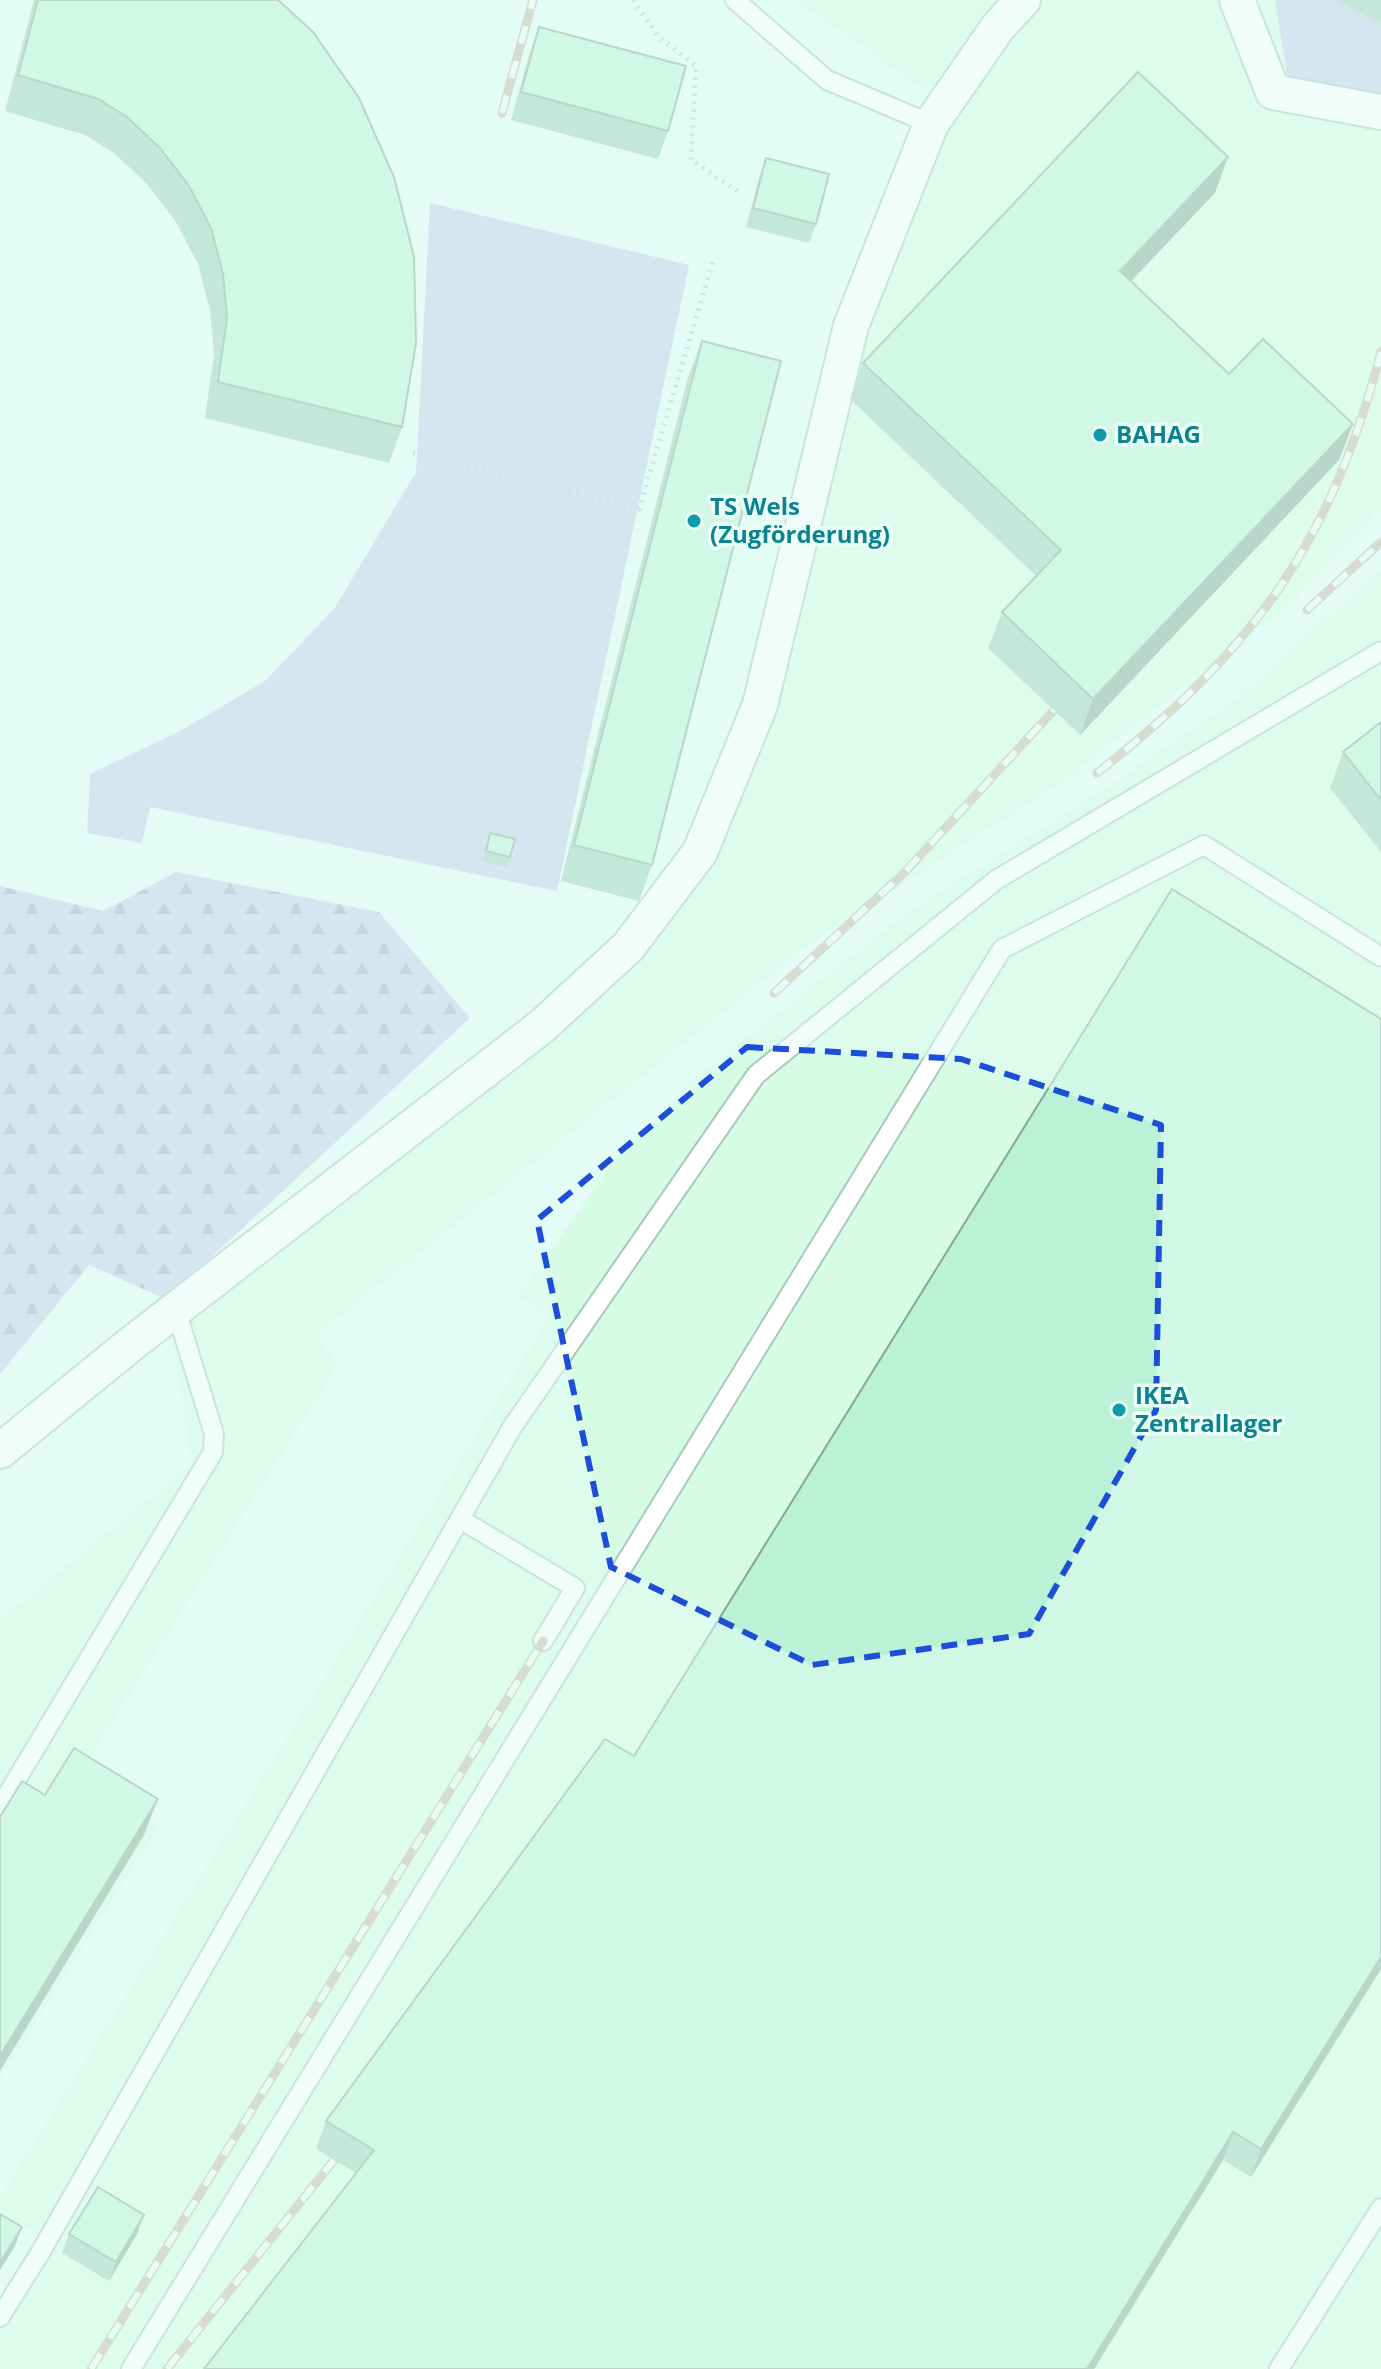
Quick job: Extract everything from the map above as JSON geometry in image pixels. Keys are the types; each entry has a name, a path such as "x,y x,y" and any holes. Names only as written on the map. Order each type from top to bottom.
{"street":[{"path":"0,1451 176,1310 541,1027 628,947 700,852 760,705 851,326 931,124 998,27 1023,0"},
{"path":"1237,0 1273,92 1381,112"}],"lane":[{"path":"735,0 827,80 931,124"},
{"path":"0,2317 56,2225 513,1426 756,1075 996,880 1381,651"},
{"path":"131,2369 1002,949 1204,845 1381,957"},
{"path":"0,1807 213,1452 214,1434 176,1310"},
{"path":"460,1519 575,1588 543,1641"},
{"path":"1279,2369 1381,2208"}],"path":[{"path":"633,0 658,36 696,66 691,160 737,191"},
{"path":"413,453 639,509 713,261"}],"highlighted area":[{"path":"747,1047 961,1059 1161,1125 1156,1410 1029,1634 812,1665 611,1567 537,1220"}],"shaded area":[{"path":"795,0 1381,0 1381,508 1293,602 1063,781 808,945 316,1335 338,1365 81,1771 159,1825 0,2080 0,1620 192,1464 166,1299 628,947 644,957 713,864 786,664 878,285 955,111"},
{"path":"1381,569 1381,2369 0,2369 0,2316 50,2241 0,2214 0,2197 550,1316 519,1296 616,1158 695,1078 908,912 1103,790 1233,703"}],"green space":[{"path":"1275,0 1381,0 1381,96 1287,76"},
{"path":"430,203 689,265 557,891 150,807 142,843 87,833 90,774 180,731 265,681 334,609 416,472"},
{"path":"176,872 379,912 470,1018 166,1299 89,1265 0,1374 0,886 103,911"}],"building":[{"path":"38,0 278,0 313,32 359,98 394,177 414,257 416,343 402,427 218,382 227,318 223,274 211,228 189,186 160,148 127,117 98,99 18,75"},
{"path":"539,27 686,66 668,131 521,92"},
{"name":"BAHAG","path":"1138,72 1228,157 1120,271 1229,374 1263,339 1353,424 1093,699 1002,612 1061,550 863,363"},
{"path":"766,158 829,174 816,224 753,208"},
{"path":"702,341 781,361 652,865 574,845"},
{"path":"1381,722 1381,800 1343,752"},
{"path":"490,833 515,839 510,857 486,851"},
{"name":"IKEA Zentrallager","path":"1172,889 1381,1019 1381,1957 1261,2149 1233,2132 1087,2369 204,2369 374,2150 326,2121 605,1739 634,1756"},
{"path":"74,1748 158,1799 0,2056 0,1817 22,1781 45,1795"},
{"path":"98,2187 144,2215 116,2262 69,2234"},
{"path":"0,2214 22,2227 0,2263"}],"railway":[{"path":"502,113 533,0"},
{"path":"1097,773 1152,728 1200,682 1242,637 1279,589 1310,538 1337,482 1361,420 1381,352"},
{"path":"1307,610 1381,542"},
{"path":"774,993 904,873 1054,710"},
{"path":"91,2369 543,1641"},
{"path":"167,2369 334,2160"}],"place":[{"name":"BAHAG","path":"1100,435"},
{"name":"TS Wels (Zugförderung)","path":"694,521"},
{"name":"IKEA Zentrallager","path":"1119,1410"}]}
